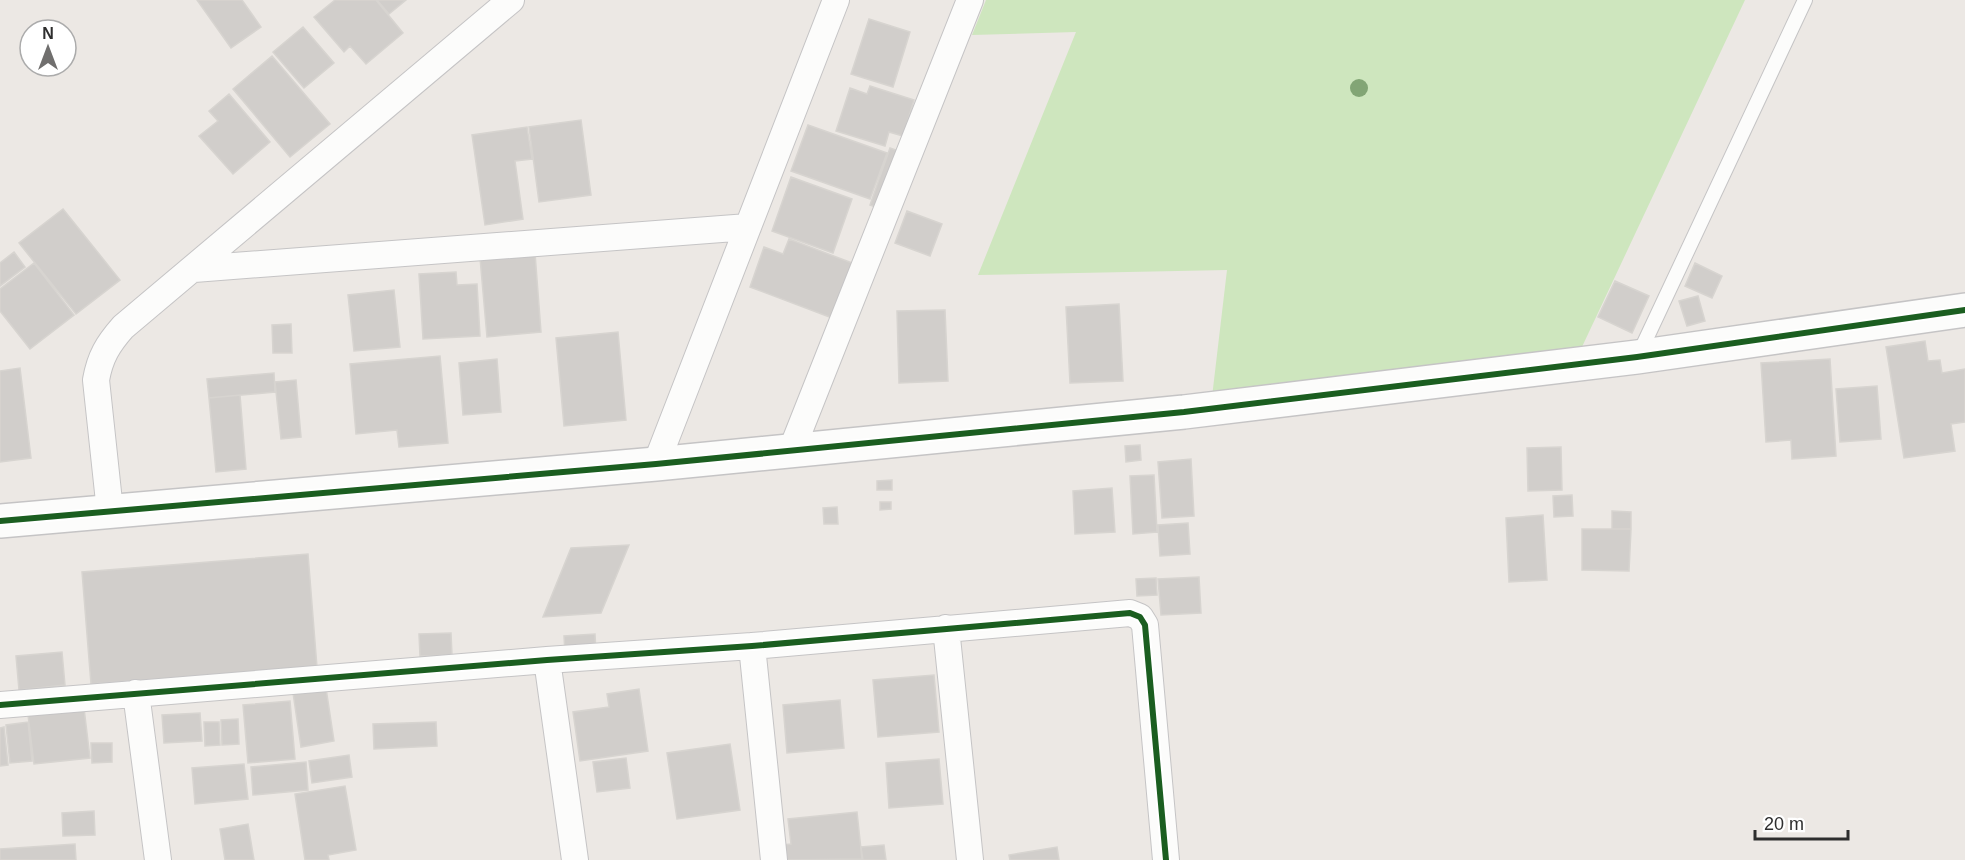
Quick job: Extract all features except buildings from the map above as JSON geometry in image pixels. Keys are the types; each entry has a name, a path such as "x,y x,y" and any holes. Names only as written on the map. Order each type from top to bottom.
{"street":[{"path":"110,511 96,380 100,358 109,342 123,327 511,0"},
{"path":"656,464 836,0"},
{"path":"792,449 970,0"},
{"path":"194,269 748,227"},
{"path":"0,521 656,464 1184,412 1637,357 1965,310"},
{"path":"0,705 547,660 752,646 1130,613 1140,616 1145,625 1166,860"},
{"path":"946,628 970,860"},
{"path":"752,646 774,860"},
{"path":"547,660 575,860"},
{"path":"136,693 158,860"}],"lane":[{"path":"1637,357 1805,0"}],"green space":[{"path":"986,0 1745,0 1581,349 1212,397 1227,270 978,275 1076,32 972,35"}],"cycle path":[{"path":"0,521 656,464 1184,412 1637,357 1965,310"},
{"path":"0,705 547,660 752,646 1130,613 1140,617 1145,625 1166,860"}]}
